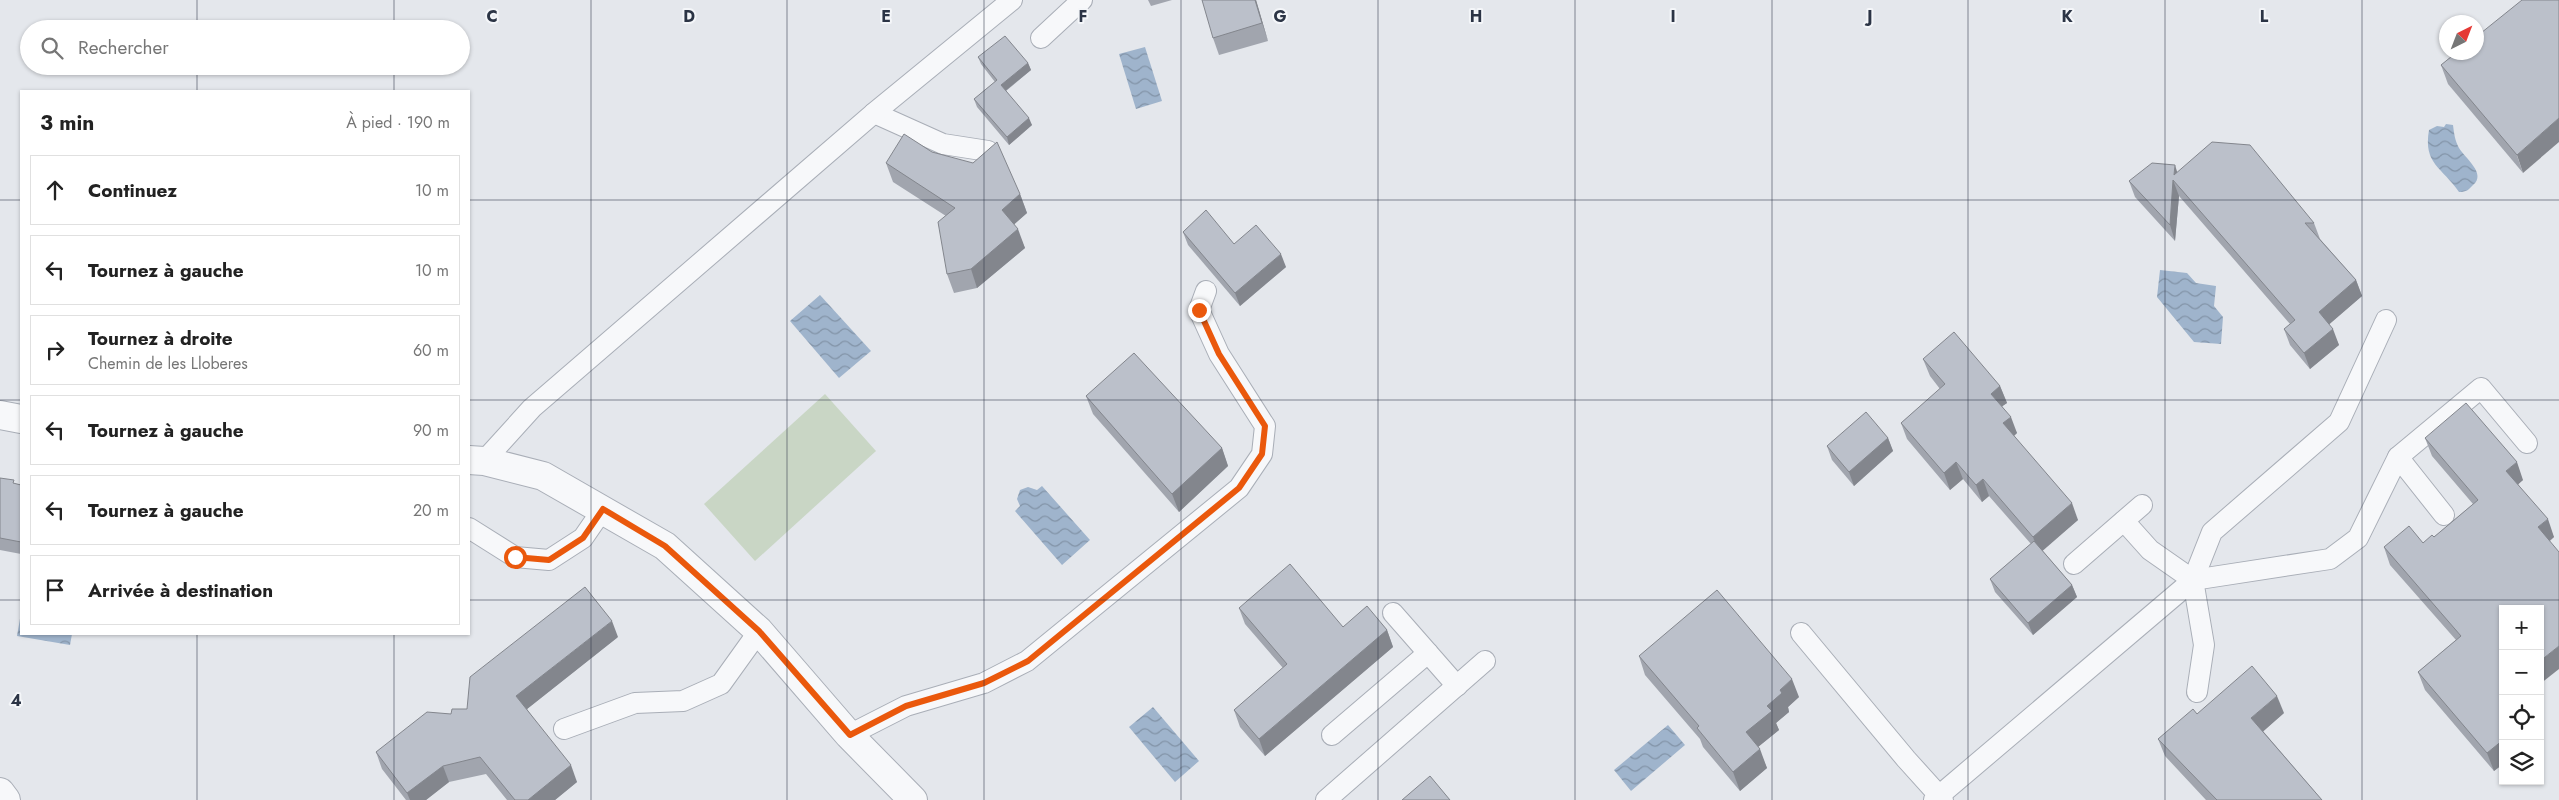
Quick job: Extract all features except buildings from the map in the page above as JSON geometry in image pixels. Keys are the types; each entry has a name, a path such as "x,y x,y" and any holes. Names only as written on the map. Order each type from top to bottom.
{"street":[{"path":"0,415 20,419"},
{"path":"476,460 543,476 665,546 759,631 850,735 913,800"},
{"path":"0,792 6,800"}],"lane":[{"path":"476,460 532,408 874,113 1012,0"},
{"path":"1042,38 1072,3"},
{"path":"874,113 943,144 988,151"},
{"path":"850,735 906,706 984,683 1028,661 1239,488 1262,454 1265,426 1219,354 1199,310 1206,290"},
{"path":"1801,633 1939,798 2193,580 2212,532 2339,422 2386,320"},
{"path":"2124,521 2150,550 2193,580 2330,559 2358,538 2398,457 2481,388 2527,444"},
{"path":"2398,457 2444,515"},
{"path":"2074,564 2142,505"},
{"path":"470,529 515,557 549,560 583,538 603,509"},
{"path":"2193,580 2204,644 2197,692"},
{"path":"1393,613 1457,686"},
{"path":"564,729 635,703 683,701 721,684 759,631"},
{"path":"1332,735 1428,653"},
{"path":"1326,800 1485,661"}],"green space":[{"path":"825,394 876,451 755,561 704,504"}],"water":[{"path":"1145,47 1162,101 1136,109 1119,54"},
{"path":"2446,124 2453,125 2458,145 2474,166 2478,176 2477,181 2464,192 2459,192 2440,170 2431,158 2429,151 2429,130 2437,126 2444,127"},
{"path":"2160,270 2187,273 2196,283 2216,286 2214,306 2223,317 2221,344 2194,342 2157,297"},
{"path":"820,295 871,351 839,378 790,321"},
{"path":"1042,486 1090,540 1062,565 1015,511 1020,506 1017,499 1020,490 1028,487 1037,490"},
{"path":"20,619 20,635 72,635 70,645 17,636"},
{"path":"1153,707 1199,761 1175,782 1129,727"},
{"path":"1668,725 1685,745 1631,791 1614,770"}],"route":[{"path":"515,557 549,560 583,538 603,509 665,546 759,631 850,735 906,706 984,683 1028,661 1239,488 1262,454 1265,426 1219,354 1199,310"}]}
